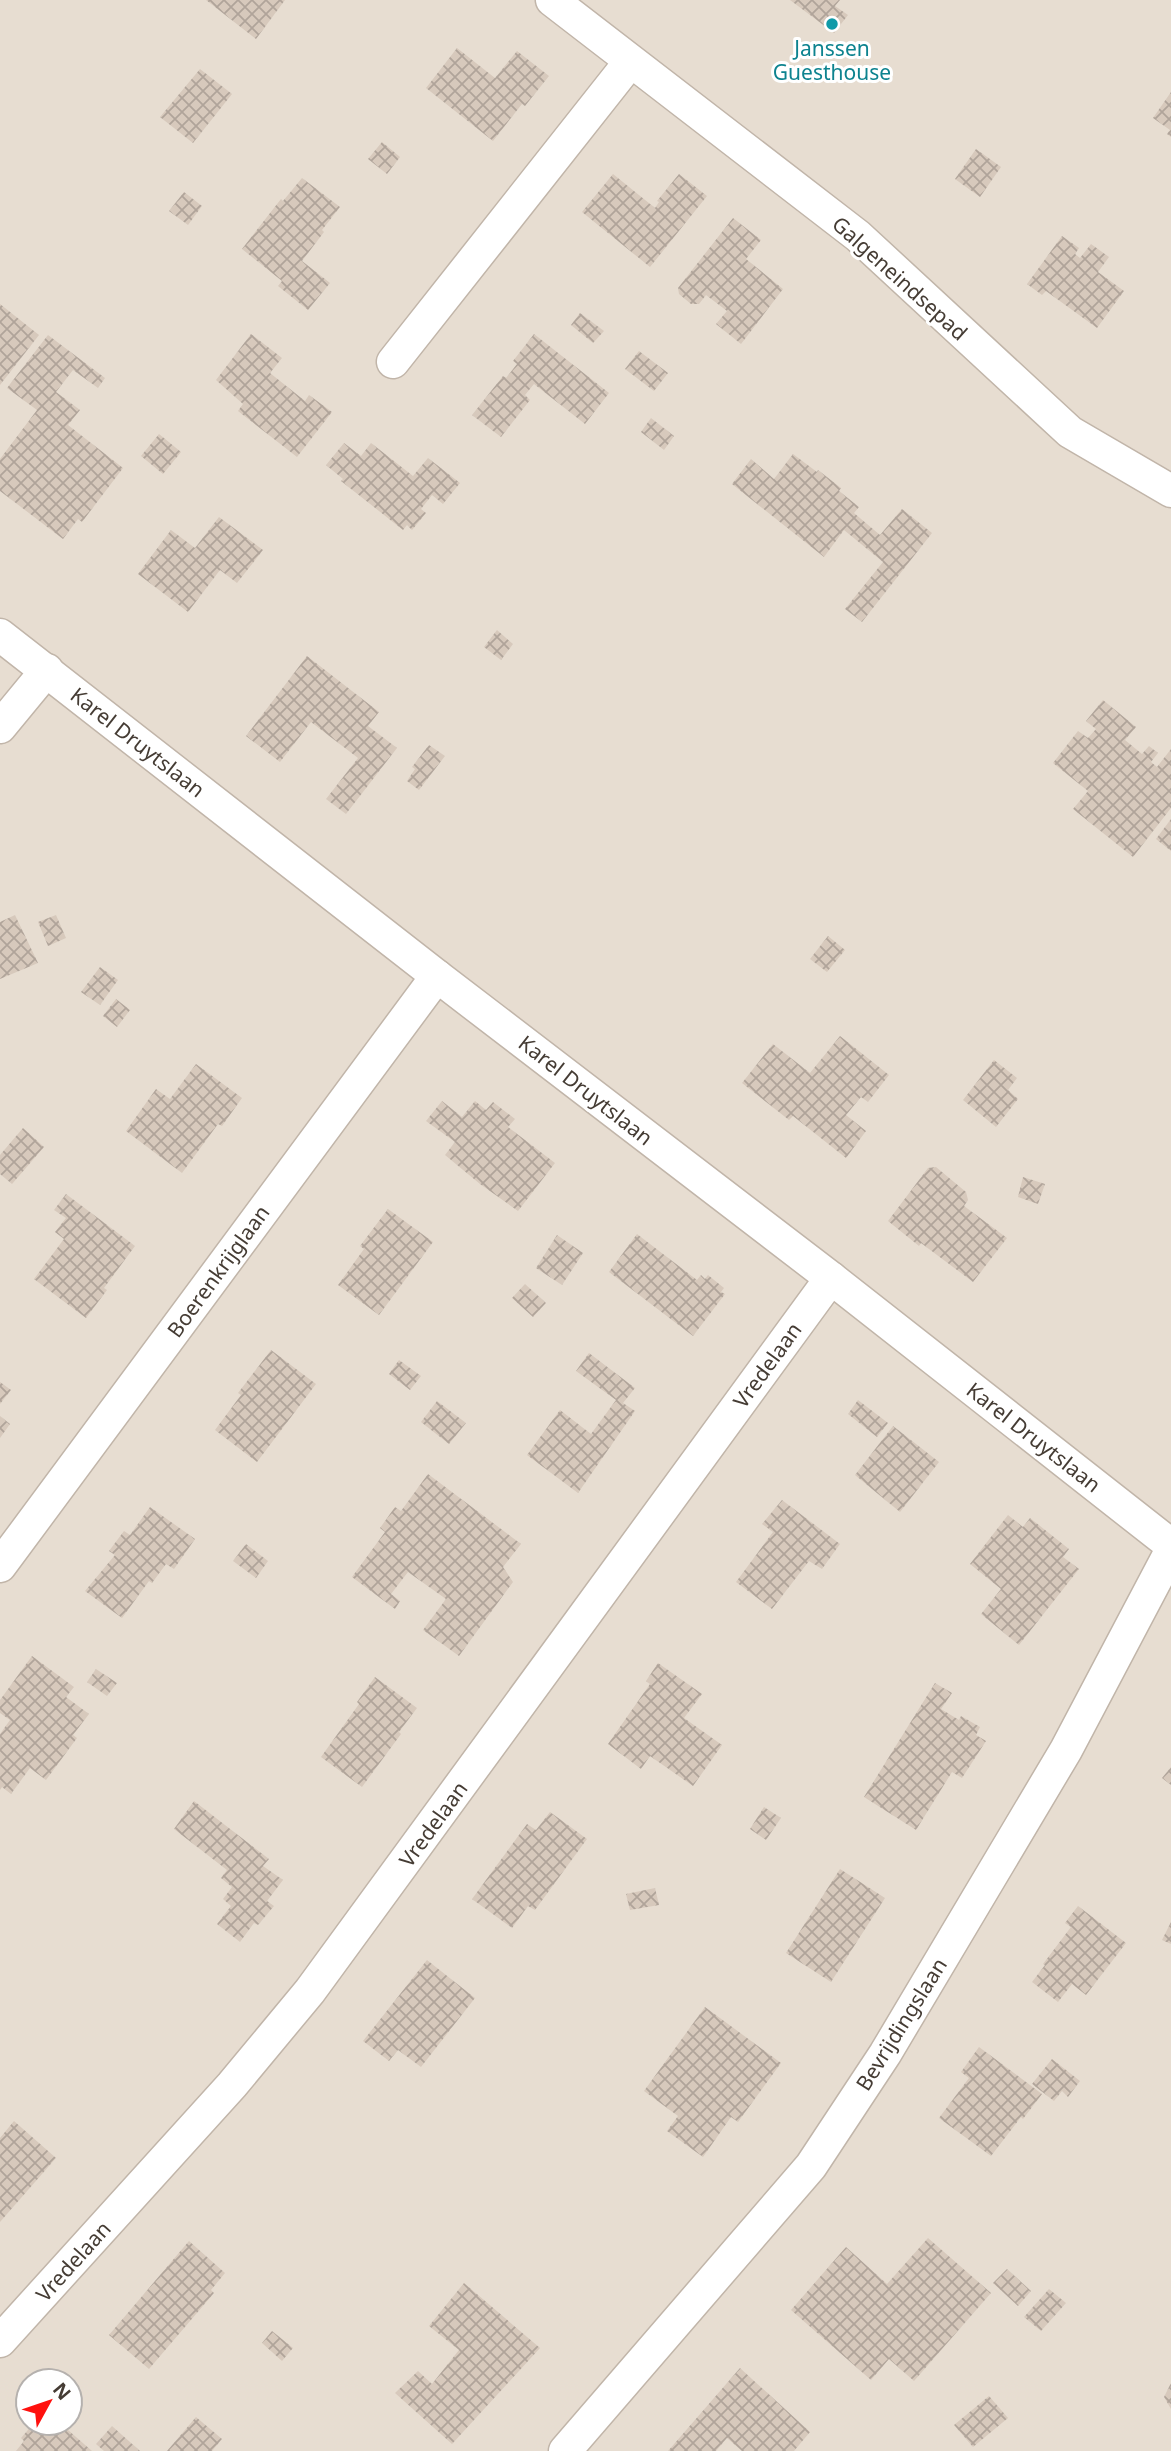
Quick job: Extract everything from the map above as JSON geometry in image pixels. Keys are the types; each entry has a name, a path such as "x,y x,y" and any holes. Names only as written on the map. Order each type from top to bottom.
{"street":[{"name":"Galgeneindsepad","path":"552,0 858,236 1070,432 1171,491"},
{"path":"393,362 630,62"},
{"name":"Karel Druytslaan","path":"0,635 831,1278 1171,1545"},
{"path":"0,727 47,670"},
{"name":"Boerenkrijglaan","path":"0,1566 438,976"},
{"name":"Vredelaan","path":"0,2341 232,2085 310,1991 831,1278"},
{"name":"Bevrijdingslaan","path":"565,2451 811,2166 885,2054 1066,1750 1171,1551"}],"shaded area":[{"path":"0,0 1171,0 1171,2451 0,2451"}],"building":[{"path":"206,0 285,0 256,39"},
{"name":"Janssen Guesthouse","path":"790,0 840,0 835,6 848,15 834,33"},
{"path":"457,48 495,78 517,51 549,76 525,106 522,104 493,141 426,88"},
{"path":"200,69 232,94 193,143 160,117"},
{"path":"1171,92 1171,137 1167,134 1170,130 1153,118"},
{"path":"382,142 400,157 387,174 368,159"},
{"path":"976,149 1001,167 980,197 955,179"},
{"path":"613,174 655,208 659,202 657,201 679,174 707,196 650,267 582,212"},
{"path":"302,178 340,207 302,261 330,283 308,310 278,286 282,281 242,249 281,199 283,201"},
{"path":"184,192 202,206 188,225 169,211"},
{"path":"733,218 761,240 746,259 783,289 741,344 716,324 727,311 706,295 699,304 691,304 679,294 678,288"},
{"path":"1062,236 1079,248 1075,254 1080,258 1091,244 1109,257 1098,272 1124,291 1097,328 1046,291 1042,295 1027,284"},
{"path":"0,304 39,335 0,385"},
{"path":"580,313 604,331 593,343 571,325"},
{"path":"251,334 282,358 270,373 305,401 309,395 332,412 297,457 238,411 243,404 216,380"},
{"path":"534,334 609,393 585,424 534,384 525,395 530,400 501,437 472,415 503,376 506,378 517,364 513,361"},
{"path":"48,335 105,378 98,388 73,370 56,392 80,410 68,425 123,468 82,522 78,519 63,539 0,491 0,459 37,410 7,388"},
{"path":"639,351 668,373 654,391 625,369"},
{"path":"651,418 674,436 664,450 641,432"},
{"path":"159,434 181,452 163,474 141,456"},
{"path":"344,443 361,456 371,443 413,476 428,458 460,483 443,504 432,495 421,509 426,513 412,530 407,525 403,530 341,481 343,479 326,465"},
{"path":"793,454 841,488 839,491 859,507 854,513 880,535 902,509 932,533 862,622 845,609 883,562 844,530 824,557 732,484 751,459 774,479"},
{"path":"219,517 263,550 237,583 220,570 188,612 138,574 171,530 195,548"},
{"path":"497,630 513,644 501,660 484,647"},
{"path":"307,656 379,712 368,726 397,748 346,814 326,799 358,758 311,722 280,762 246,736"},
{"path":"1103,700 1136,727 1125,740 1142,754 1149,746 1158,753 1151,762 1157,767 1171,749 1171,808 1133,857 1073,809 1088,791 1053,763 1078,731 1088,738 1096,729 1086,721"},
{"path":"429,745 445,756 419,790 407,781 415,769 412,767"},
{"path":"1171,819 1171,851 1156,839"},
{"path":"15,915 38,963 0,979 0,922"},
{"path":"56,915 66,938 48,946 38,922"},
{"path":"828,936 845,950 827,972 810,959"},
{"path":"100,967 118,980 100,1005 81,992"},
{"path":"116,999 130,1010 117,1027 103,1016"},
{"path":"840,1036 889,1075 868,1102 861,1097 846,1115 866,1131 846,1158 793,1116 789,1120 742,1083 773,1044 810,1073"},
{"path":"994,1060 1017,1078 1008,1090 1018,1099 996,1127 963,1100"},
{"path":"196,1064 242,1098 222,1126 218,1124 182,1173 126,1131 156,1089 170,1099"},
{"path":"442,1101 462,1117 475,1101 486,1110 493,1102 515,1119 508,1127 555,1163 518,1211 445,1155 455,1142 426,1121"},
{"path":"23,1128 44,1147 12,1184 0,1174 0,1155"},
{"path":"936,1167 966,1192 968,1200 964,1206 1007,1238 973,1282 921,1243 919,1246 888,1221 928,1168"},
{"path":"1023,1177 1045,1184 1038,1204 1018,1197"},
{"path":"66,1194 135,1246 86,1318 34,1279 64,1239 55,1232 66,1218 54,1210"},
{"path":"388,1209 433,1242 379,1315 338,1285 364,1249 360,1246"},
{"path":"637,1234 697,1280 701,1275 705,1279 708,1275 724,1288 721,1292 725,1294 693,1336 609,1272"},
{"path":"557,1235 583,1253 562,1285 536,1268"},
{"path":"525,1284 546,1303 533,1317 512,1298"},
{"path":"271,1350 316,1384 257,1462 215,1430 241,1395 238,1393"},
{"path":"589,1353 635,1388 623,1403 635,1411 578,1493 527,1455 560,1410 591,1434 616,1400 576,1371"},
{"path":"399,1360 421,1376 410,1390 389,1374"},
{"path":"0,1382 11,1390 0,1404"},
{"path":"858,1400 888,1423 877,1437 848,1414"},
{"path":"437,1401 466,1423 449,1444 421,1422"},
{"path":"0,1416 10,1424 0,1438"},
{"path":"893,1426 939,1462 900,1512 855,1475"},
{"path":"428,1474 521,1544 503,1567 513,1582 459,1656 423,1630 446,1599 408,1572 391,1594 400,1601 395,1609 352,1577 385,1532 380,1528 395,1507 401,1511"},
{"path":"782,1500 840,1544 822,1569 809,1561 772,1609 736,1582 773,1532 762,1524"},
{"path":"150,1507 195,1539 174,1569 166,1564 152,1583 149,1581 122,1618 85,1591 115,1555 109,1551 124,1531 130,1535"},
{"path":"1008,1515 1023,1527 1030,1518 1069,1549 1063,1557 1079,1569 1019,1645 981,1614 1001,1589 970,1564"},
{"path":"246,1544 268,1561 256,1578 233,1561"},
{"path":"32,1656 74,1687 66,1697 89,1714 73,1735 77,1738 46,1780 30,1768 11,1794 2,1787 0,1790 0,1734 10,1720 0,1713 0,1700"},
{"path":"658,1663 702,1694 684,1718 722,1745 693,1786 650,1756 641,1769 608,1744 650,1684 646,1681"},
{"path":"96,1669 117,1683 107,1696 87,1682"},
{"path":"375,1677 417,1708 362,1787 321,1757"},
{"path":"935,1683 952,1693 941,1709 959,1720 961,1716 980,1727 976,1735 986,1741 962,1778 952,1772 916,1830 864,1797"},
{"path":"1171,1767 1171,1785 1162,1778"},
{"path":"194,1801 269,1859 263,1866 283,1880 267,1901 274,1906 258,1925 254,1923 240,1942 217,1924 231,1906 223,1899 232,1887 221,1878 227,1870 174,1829"},
{"path":"764,1807 781,1818 766,1840 750,1829"},
{"path":"550,1812 587,1839 535,1910 528,1906 512,1928 472,1899 527,1824 536,1830"},
{"path":"840,1869 885,1898 831,1982 786,1953"},
{"path":"655,1888 659,1905 630,1910 626,1894"},
{"path":"1078,1906 1126,1943 1086,1995 1072,1984 1058,2002 1032,1982 1071,1927 1065,1923"},
{"path":"1171,1922 1171,1944 1162,1940"},
{"path":"427,1960 475,1998 421,2067 398,2050 389,2061 363,2041"},
{"path":"705,2007 781,2063 738,2122 731,2117 703,2157 667,2131 678,2116 644,2091"},
{"path":"979,2047 1042,2094 991,2156 939,2118 969,2078 961,2072"},
{"path":"1052,2059 1080,2081 1068,2097 1062,2091 1054,2101 1032,2084"},
{"path":"14,2121 56,2158 0,2222 0,2138"},
{"path":"928,2238 991,2293 914,2381 889,2359 871,2380 791,2310 846,2247 887,2284"},
{"path":"189,2241 225,2273 211,2290 214,2293 149,2369 109,2335"},
{"path":"1007,2269 1031,2291 1018,2306 993,2283"},
{"path":"464,2283 540,2348 452,2444 395,2393 418,2371 432,2384 459,2350 429,2326"},
{"path":"1049,2289 1066,2303 1041,2331 1024,2317"},
{"path":"272,2331 293,2348 282,2361 262,2343"},
{"path":"740,2368 810,2432 794,2451 742,2451 727,2438 716,2451 668,2451"},
{"path":"1171,2383 1171,2409 1164,2397"},
{"path":"989,2396 1008,2418 973,2447 954,2425"},
{"path":"196,2417 222,2439 212,2451 167,2451"},
{"path":"112,2426 140,2451 104,2451 96,2444"},
{"path":"76,2437 92,2451 16,2451 24,2441 21,2438"}],"place":[{"name":"Janssen Guesthouse","path":"832,24"}]}
